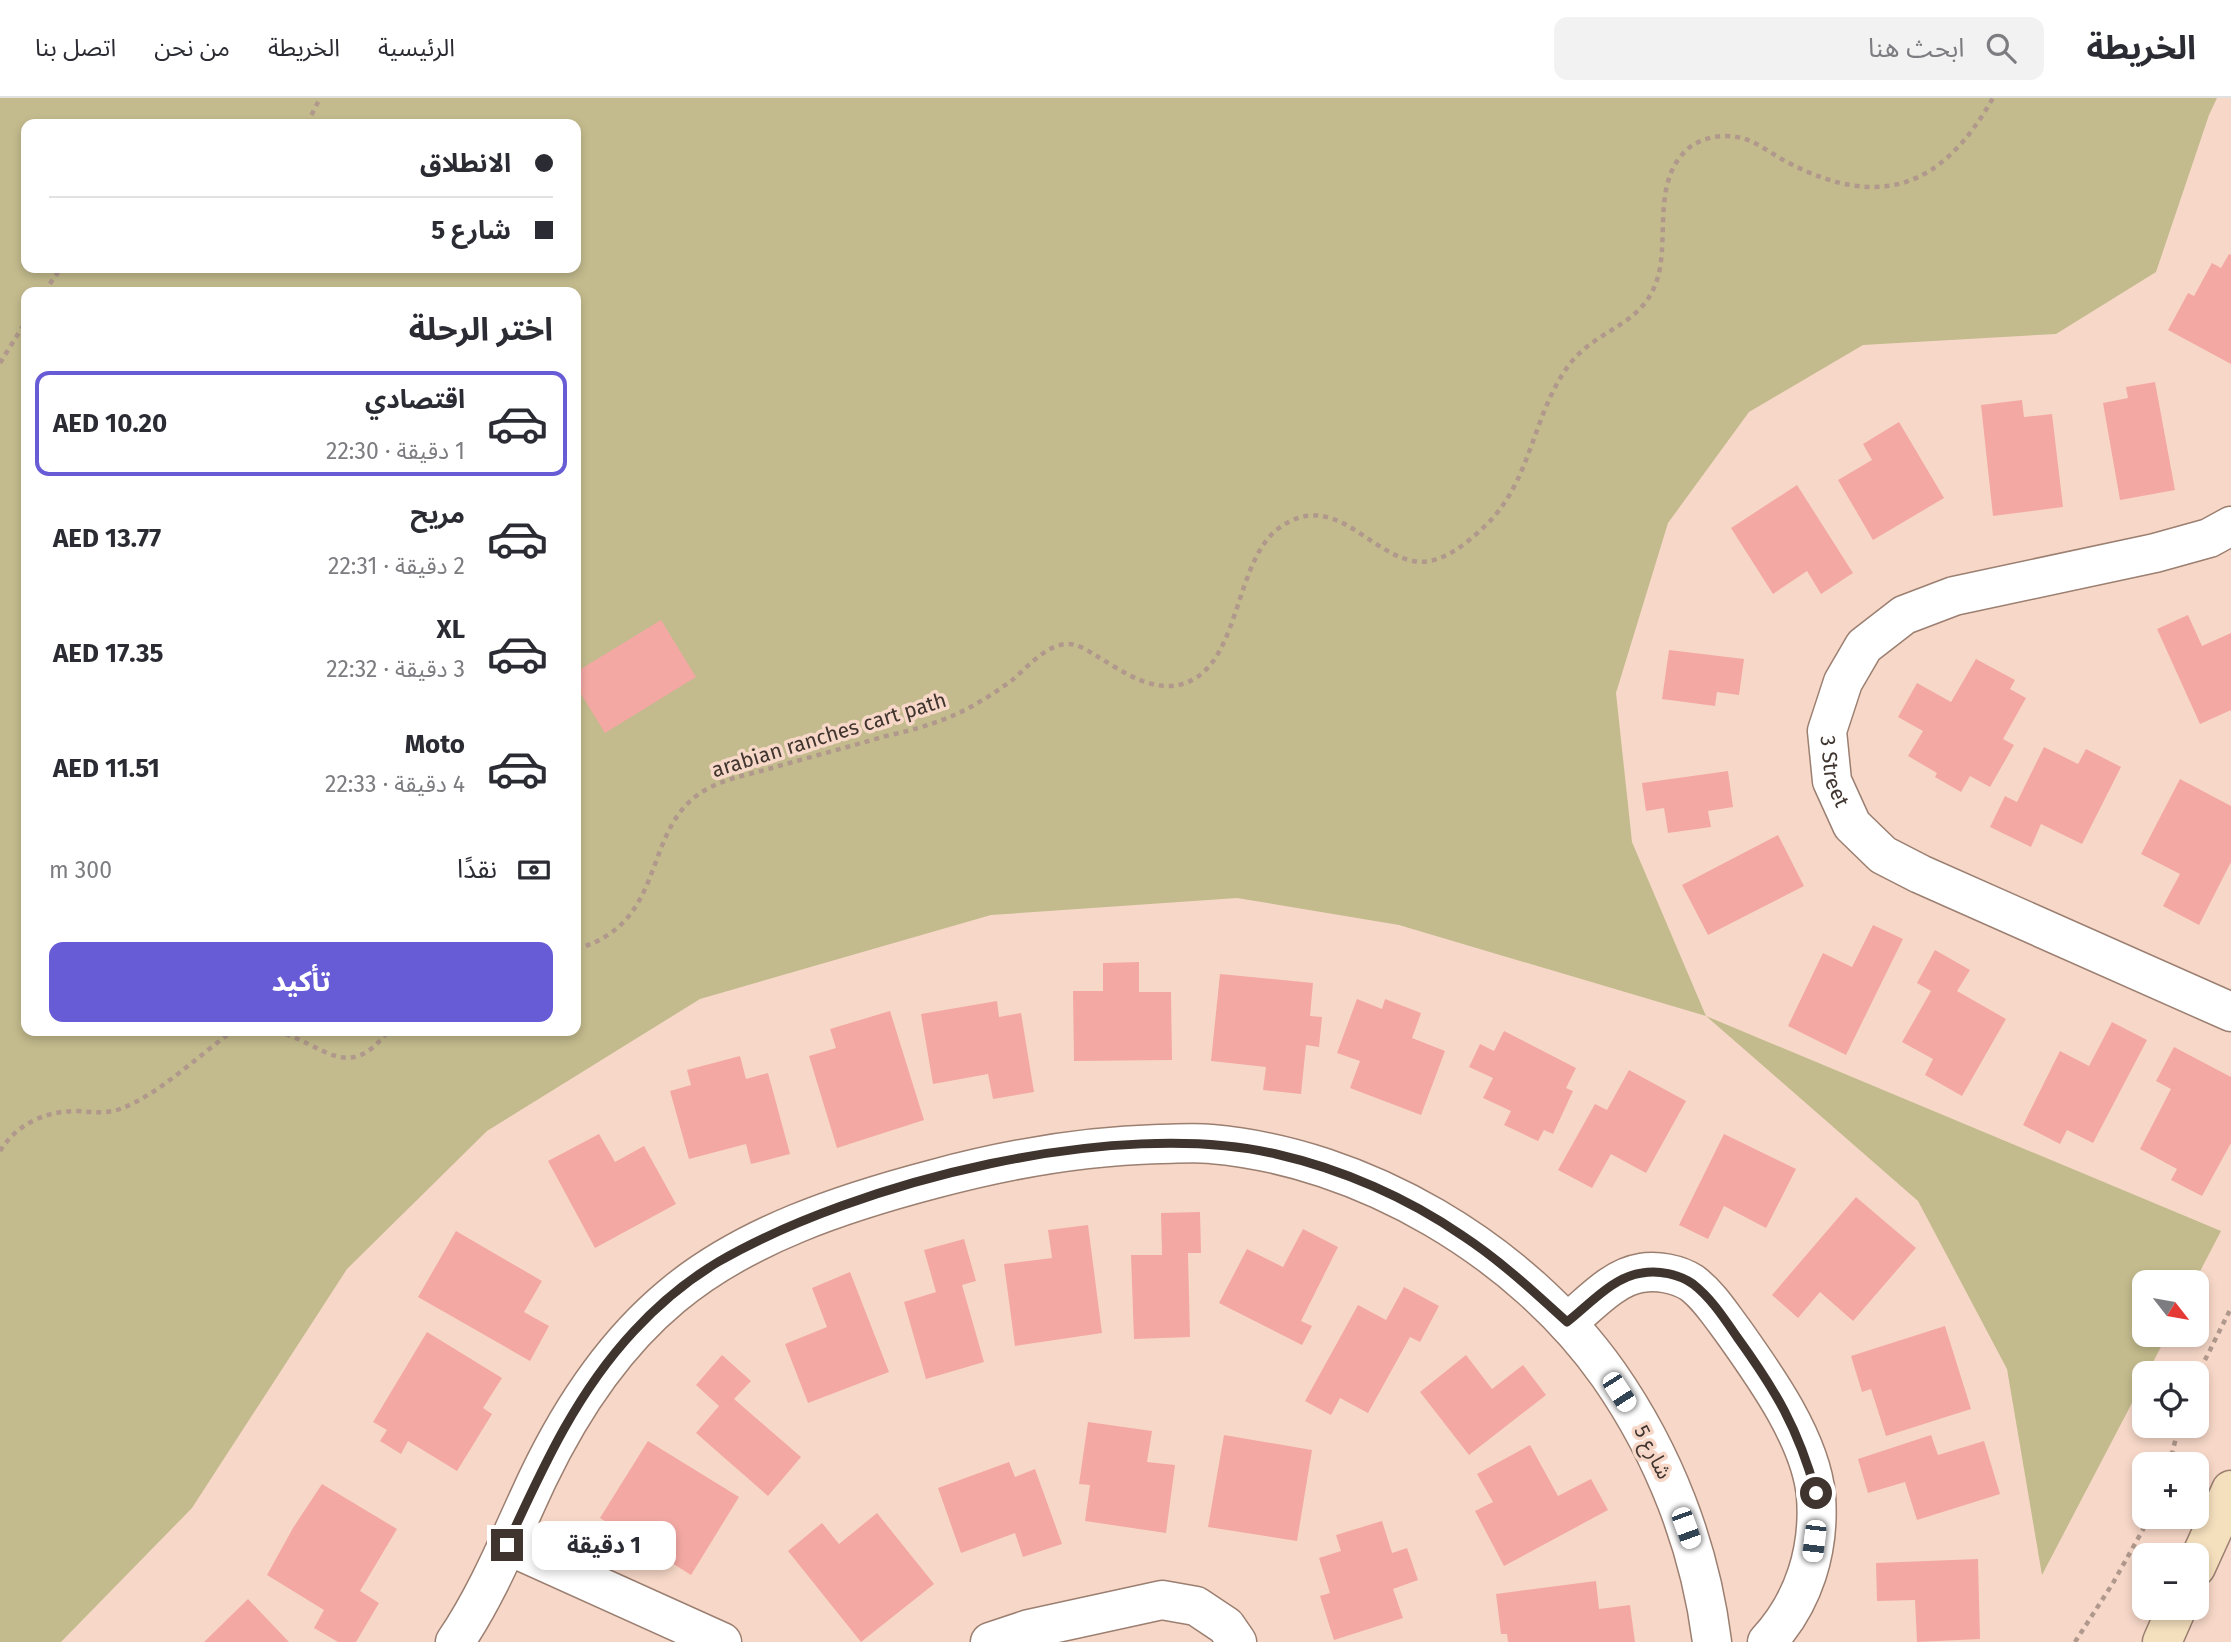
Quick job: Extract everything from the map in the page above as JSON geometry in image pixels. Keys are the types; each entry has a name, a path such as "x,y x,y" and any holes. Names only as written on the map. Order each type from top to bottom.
{"main road":[{"path":"2207,1543 2231,1490"},
{"path":"2162,1642 2172,1620"}],"street":[{"name":"3 Street","path":"2231,526 2209,538 2155,554 1954,596 1904,615 1864,646 1843,682 1827,731 1832,781 1852,825 1883,855 1920,874 2231,1012"},
{"name":"شارع 5","path":"455,1642 507,1545 557,1440 598,1373 635,1329 673,1295 716,1263 833,1209 904,1186 979,1167 1055,1153 1132,1145 1209,1143 1276,1154 1341,1173 1415,1207 1473,1243 1567,1322 1608,1373 1643,1428 1671,1487 1693,1548 1708,1611 1712,1642"},
{"path":"1567,1322 1616,1283 1640,1273 1666,1273 1690,1282 1710,1300 1769,1382 1796,1432 1808,1463 1816,1493 1816,1525 1812,1557 1803,1588 1789,1616 1767,1642"},
{"path":"507,1545 722,1642"},
{"path":"990,1642 1029,1629 1162,1600 1196,1606 1226,1626 1237,1642"}],"path":[{"path":"310,119 320,98"},
{"name":"arabian ranches cart path","path":"581,948 619,928 640,902 680,811 706,789 920,728 952,716 1011,681 1036,658 1058,646 1069,644 1083,648 1152,685 1173,687 1194,679 1211,666 1259,551 1272,533 1289,520 1310,515 1332,518 1413,561 1429,561 1449,553 1468,540 1504,505 1517,482 1544,414 1569,365 1583,350 1638,312 1653,290 1660,268 1662,213 1667,185 1677,161 1693,145 1713,136 1736,136 1821,177 1855,187 1886,187 1917,179 1944,163 1965,140 1993,98"},
{"path":"0,363 21,329"},
{"path":"0,1151 8,1139 27,1122 51,1113 97,1113 118,1110 138,1101 226,1036"},
{"path":"294,1036 335,1056 356,1059 373,1049 384,1036"},
{"path":"2204,1361 2231,1308"},
{"path":"2075,1642 2120,1572 2143,1529"}],"shaded area":[{"path":"0,98 2217,98 2156,272 2056,334 1863,345 1749,412 1668,523 1616,693 1632,842 1706,1016 1399,925 1237,898 991,915 700,999 487,1131 347,1269 192,1508 61,1642 0,1642"},
{"path":"1706,1016 2221,1231 2201,1270 2132,1270 2132,1348 2160,1348 2154,1361 2132,1361 2132,1403 2042,1575 2007,1369 1918,1201"}],"building":[{"path":"2229,254 2231,364 2168,330 2188,293 2194,296 2212,263 2221,268"},
{"path":"2155,382 2175,490 2120,500 2103,403 2128,398 2126,387"},
{"path":"2022,400 2024,417 2052,414 2063,507 1993,516 1981,405"},
{"path":"1899,422 1944,498 1873,540 1838,480 1872,460 1863,444"},
{"path":"1797,485 1853,573 1821,594 1807,571 1773,594 1731,528"},
{"path":"2188,615 2202,646 2231,633 2231,710 2200,724 2157,629"},
{"path":"661,620 696,677 605,733 581,694 581,669"},
{"path":"1669,650 1744,659 1739,695 1717,692 1715,706 1662,699"},
{"path":"1976,659 2015,680 2010,689 2026,698 2003,739 2014,745 1990,787 1970,776 1961,792 1935,777 1937,773 1908,756 1923,731 1898,717 1917,683 1951,702"},
{"path":"2044,747 2078,764 2086,749 2121,767 2082,844 2041,824 2031,847 1990,827 2005,796 2017,802"},
{"path":"1728,771 1733,807 1708,811 1711,827 1668,833 1664,808 1646,811 1642,783"},
{"path":"2180,779 2231,806 2231,862 2199,925 2163,906 2180,874 2141,854"},
{"path":"1778,835 1804,886 1708,935 1682,885"},
{"path":"1873,925 1903,939 1846,1055 1788,1026 1823,953 1852,967"},
{"path":"1935,950 1970,970 1957,991 2006,1019 1962,1096 1925,1075 1933,1059 1902,1042 1931,991 1917,983"},
{"path":"1139,962 1139,992 1171,992 1172,1060 1074,1061 1073,991 1103,991 1103,963"},
{"path":"1220,974 1313,983 1310,1016 1322,1017 1319,1047 1306,1045 1301,1094 1263,1090 1266,1067 1211,1061"},
{"path":"1357,999 1382,1009 1385,999 1421,1013 1412,1038 1445,1051 1421,1115 1350,1088 1360,1061 1337,1053"},
{"path":"997,1001 999,1017 1021,1013 1034,1092 993,1099 988,1074 933,1084 921,1014"},
{"path":"890,1011 924,1120 837,1148 809,1056 836,1048 830,1029"},
{"path":"2112,1022 2147,1040 2093,1143 2067,1130 2060,1144 2023,1125 2060,1051 2089,1066"},
{"path":"1504,1031 1576,1068 1566,1088 1573,1091 1553,1134 1544,1130 1538,1141 1504,1125 1511,1111 1483,1098 1493,1078 1469,1067 1480,1044 1494,1051"},
{"path":"2174,1047 2231,1077 2231,1143 2202,1196 2171,1180 2177,1169 2140,1149 2171,1089 2156,1081"},
{"path":"740,1056 746,1079 768,1073 790,1154 751,1164 746,1144 689,1159 670,1091 691,1085 687,1070"},
{"path":"1629,1070 1686,1101 1646,1173 1611,1154 1592,1188 1558,1170 1595,1104 1607,1110"},
{"path":"599,1134 615,1162 644,1146 676,1204 595,1248 548,1161"},
{"path":"1724,1134 1796,1169 1766,1228 1724,1206 1708,1239 1679,1225"},
{"path":"1856,1197 1916,1248 1853,1321 1820,1292 1798,1318 1772,1295"},
{"path":"1200,1212 1201,1253 1188,1253 1190,1337 1134,1339 1131,1255 1162,1255 1161,1213"},
{"path":"1088,1225 1102,1333 1015,1346 1004,1264 1052,1258 1048,1230"},
{"path":"1303,1229 1338,1247 1301,1321 1312,1326 1302,1345 1219,1303 1247,1249 1283,1267"},
{"path":"456,1231 542,1281 524,1312 549,1326 530,1361 418,1297"},
{"path":"964,1239 976,1281 962,1285 984,1362 926,1379 904,1302 936,1292 924,1250"},
{"path":"850,1272 889,1372 808,1403 785,1344 827,1327 812,1288"},
{"path":"1404,1287 1439,1306 1420,1342 1410,1337 1368,1413 1340,1398 1331,1415 1305,1401 1358,1305 1386,1320"},
{"path":"1945,1326 1971,1409 1886,1436 1871,1389 1862,1392 1851,1356"},
{"path":"427,1332 502,1378 483,1408 492,1414 457,1471 408,1441 401,1454 380,1441 387,1430 373,1422"},
{"path":"722,1355 751,1381 734,1399 801,1457 768,1496 696,1433 719,1406 696,1385"},
{"path":"1466,1355 1492,1389 1523,1365 1546,1395 1469,1455 1420,1392"},
{"path":"1088,1422 1152,1431 1147,1462 1175,1465 1166,1533 1085,1521 1090,1485 1079,1484"},
{"path":"1224,1435 1312,1450 1297,1541 1208,1527"},
{"path":"1931,1435 1938,1455 1984,1441 2000,1494 1917,1520 1905,1482 1868,1493 1858,1459"},
{"path":"648,1441 739,1497 691,1575 600,1518"},
{"path":"1530,1445 1558,1496 1591,1479 1608,1510 1504,1566 1475,1511 1493,1502 1477,1474"},
{"path":"1009,1462 1015,1477 1035,1469 1062,1544 1023,1557 1015,1533 961,1553 938,1488"},
{"path":"322,1484 397,1529 360,1591 379,1603 356,1642 338,1642 314,1628 324,1610 267,1575"},
{"path":"877,1513 934,1584 861,1642 788,1551 822,1523 839,1544"},
{"path":"1382,1521 1392,1553 1407,1548 1418,1580 1393,1589 1403,1618 1334,1640 1320,1596 1330,1593 1319,1558 1341,1551 1336,1535"},
{"path":"1978,1559 1980,1639 1917,1642 1915,1600 1877,1601 1876,1563"},
{"path":"1596,1581 1599,1609 1630,1605 1635,1642 1508,1642 1507,1634 1501,1634 1496,1594"},
{"path":"248,1599 289,1642 204,1642"}],"route":[{"path":"507,1545 569,1418 598,1373 635,1329 673,1295 716,1263 833,1209 904,1186 979,1167 1055,1153 1132,1145 1209,1143 1276,1154 1341,1173 1403,1200 1462,1235 1516,1277 1567,1322 1616,1283 1640,1273 1666,1273 1690,1282 1710,1300 1782,1403 1808,1463 1816,1493"}]}
